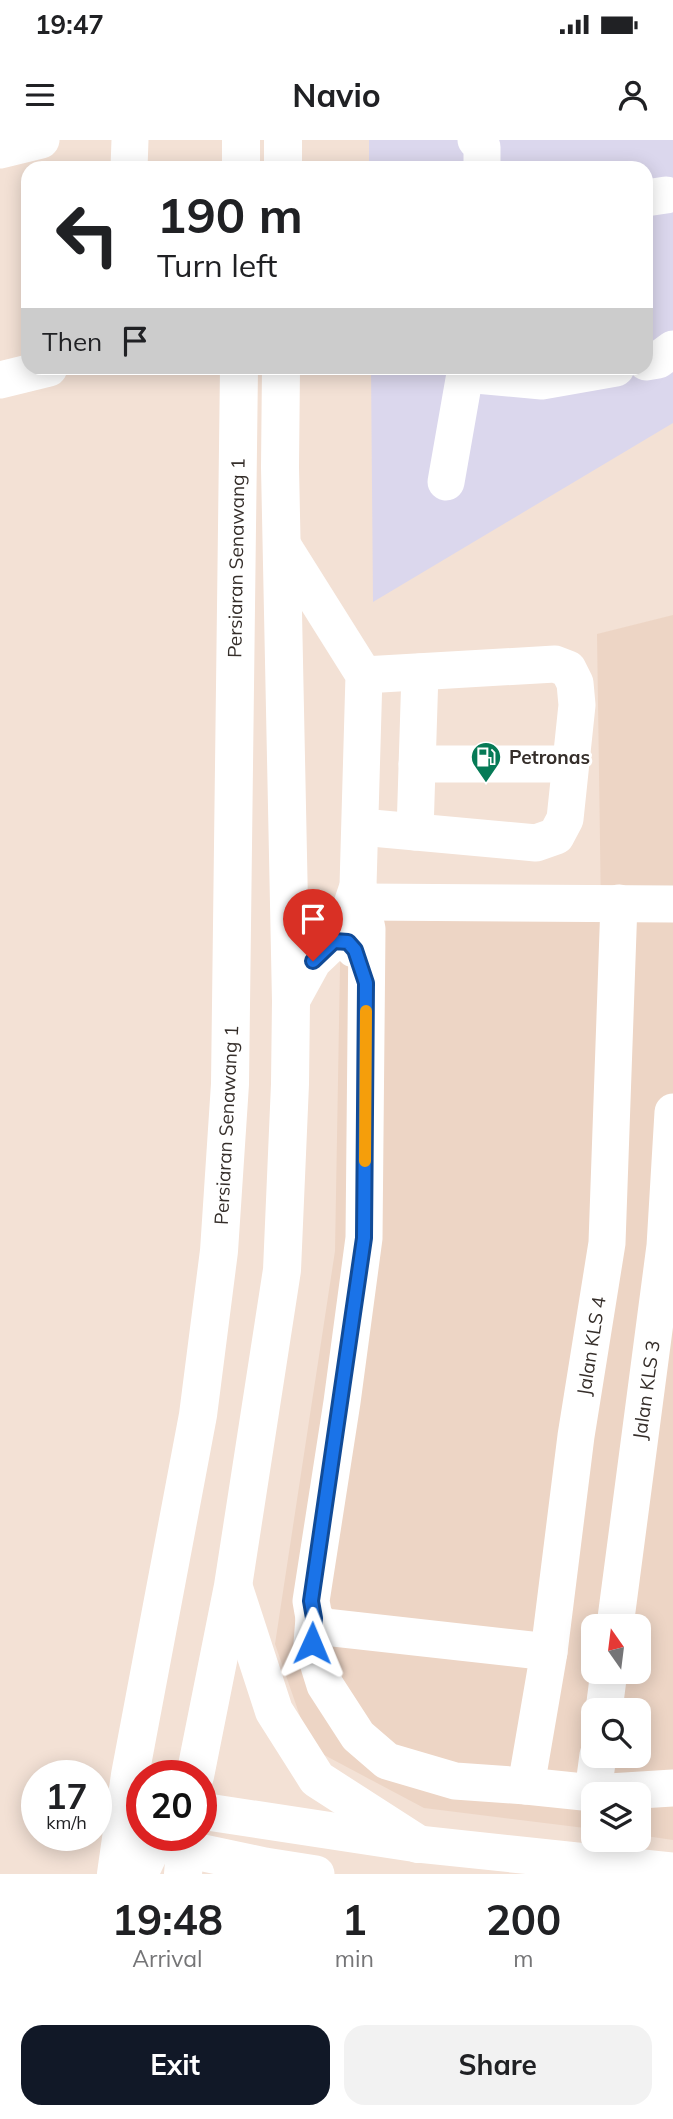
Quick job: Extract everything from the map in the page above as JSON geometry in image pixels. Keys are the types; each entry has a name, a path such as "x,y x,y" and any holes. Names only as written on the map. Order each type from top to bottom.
{"main road":[{"path":"241,140 241,161"},
{"name":"Persiaran Senawang 1","path":"116,1874 130,1775 198,1415 219,1251 230,1084 239,375"},
{"path":"198,1760 233,1586 282,1270 291,1001 280,467 281,375"},
{"path":"233,1586 274,1711 317,1779 418,1844"},
{"path":"151,1670 151,1760"},
{"path":"139,1874 149,1853 157,1851"}],"street":[{"path":"0,150 41,140"},
{"path":"129,161 130,140"},
{"path":"476,140 482,147 482,161"},
{"path":"653,361 673,349"},
{"path":"0,380 21,375"},
{"path":"446,482 464,375"},
{"path":"496,375 542,381 576,375"},
{"path":"283,547 364,675 360,894 366,929 364,1238 311,1601 314,1618 312,1643 325,1685 359,1736 387,1761 455,1782 581,1792"},
{"path":"361,827 536,843 556,836 565,820 577,705 575,683 568,669 555,664 364,675"},
{"path":"415,832 420,671"},
{"path":"417,764 570,764"},
{"path":"291,1001 313,961 334,941 360,894"},
{"path":"360,894 673,904"},
{"name":"Jalan KLS 4","path":"526,1786 550,1652 576,1436 607,1243 619,903"},
{"path":"334,941 348,942 355,950 366,983"},
{"name":"Jalan KLS 3","path":"617,1614 665,1246 673,1112"},
{"path":"314,1618 325,1628 550,1652"},
{"path":"651,1789 673,1788"},
{"path":"217,1813 418,1844 673,1871"},
{"path":"200,1851 316,1874"}],"shaded area":[{"path":"369,140 673,140 673,423 373,602 371,375 653,375 653,161 369,161"},
{"path":"673,615 673,1840 651,1837 651,1782 581,1782 581,1828 424,1808 311,1748 275,1644 335,1251 341,909 601,911 597,634"}],"slow traffic":[{"path":"365,1161 366,1011"}],"place":[{"name":"Petronas","path":"486,784"}],"route":[{"path":"312,1643 314,1618 311,1601 364,1238 366,983 355,950 348,942 334,941 313,961"}]}
